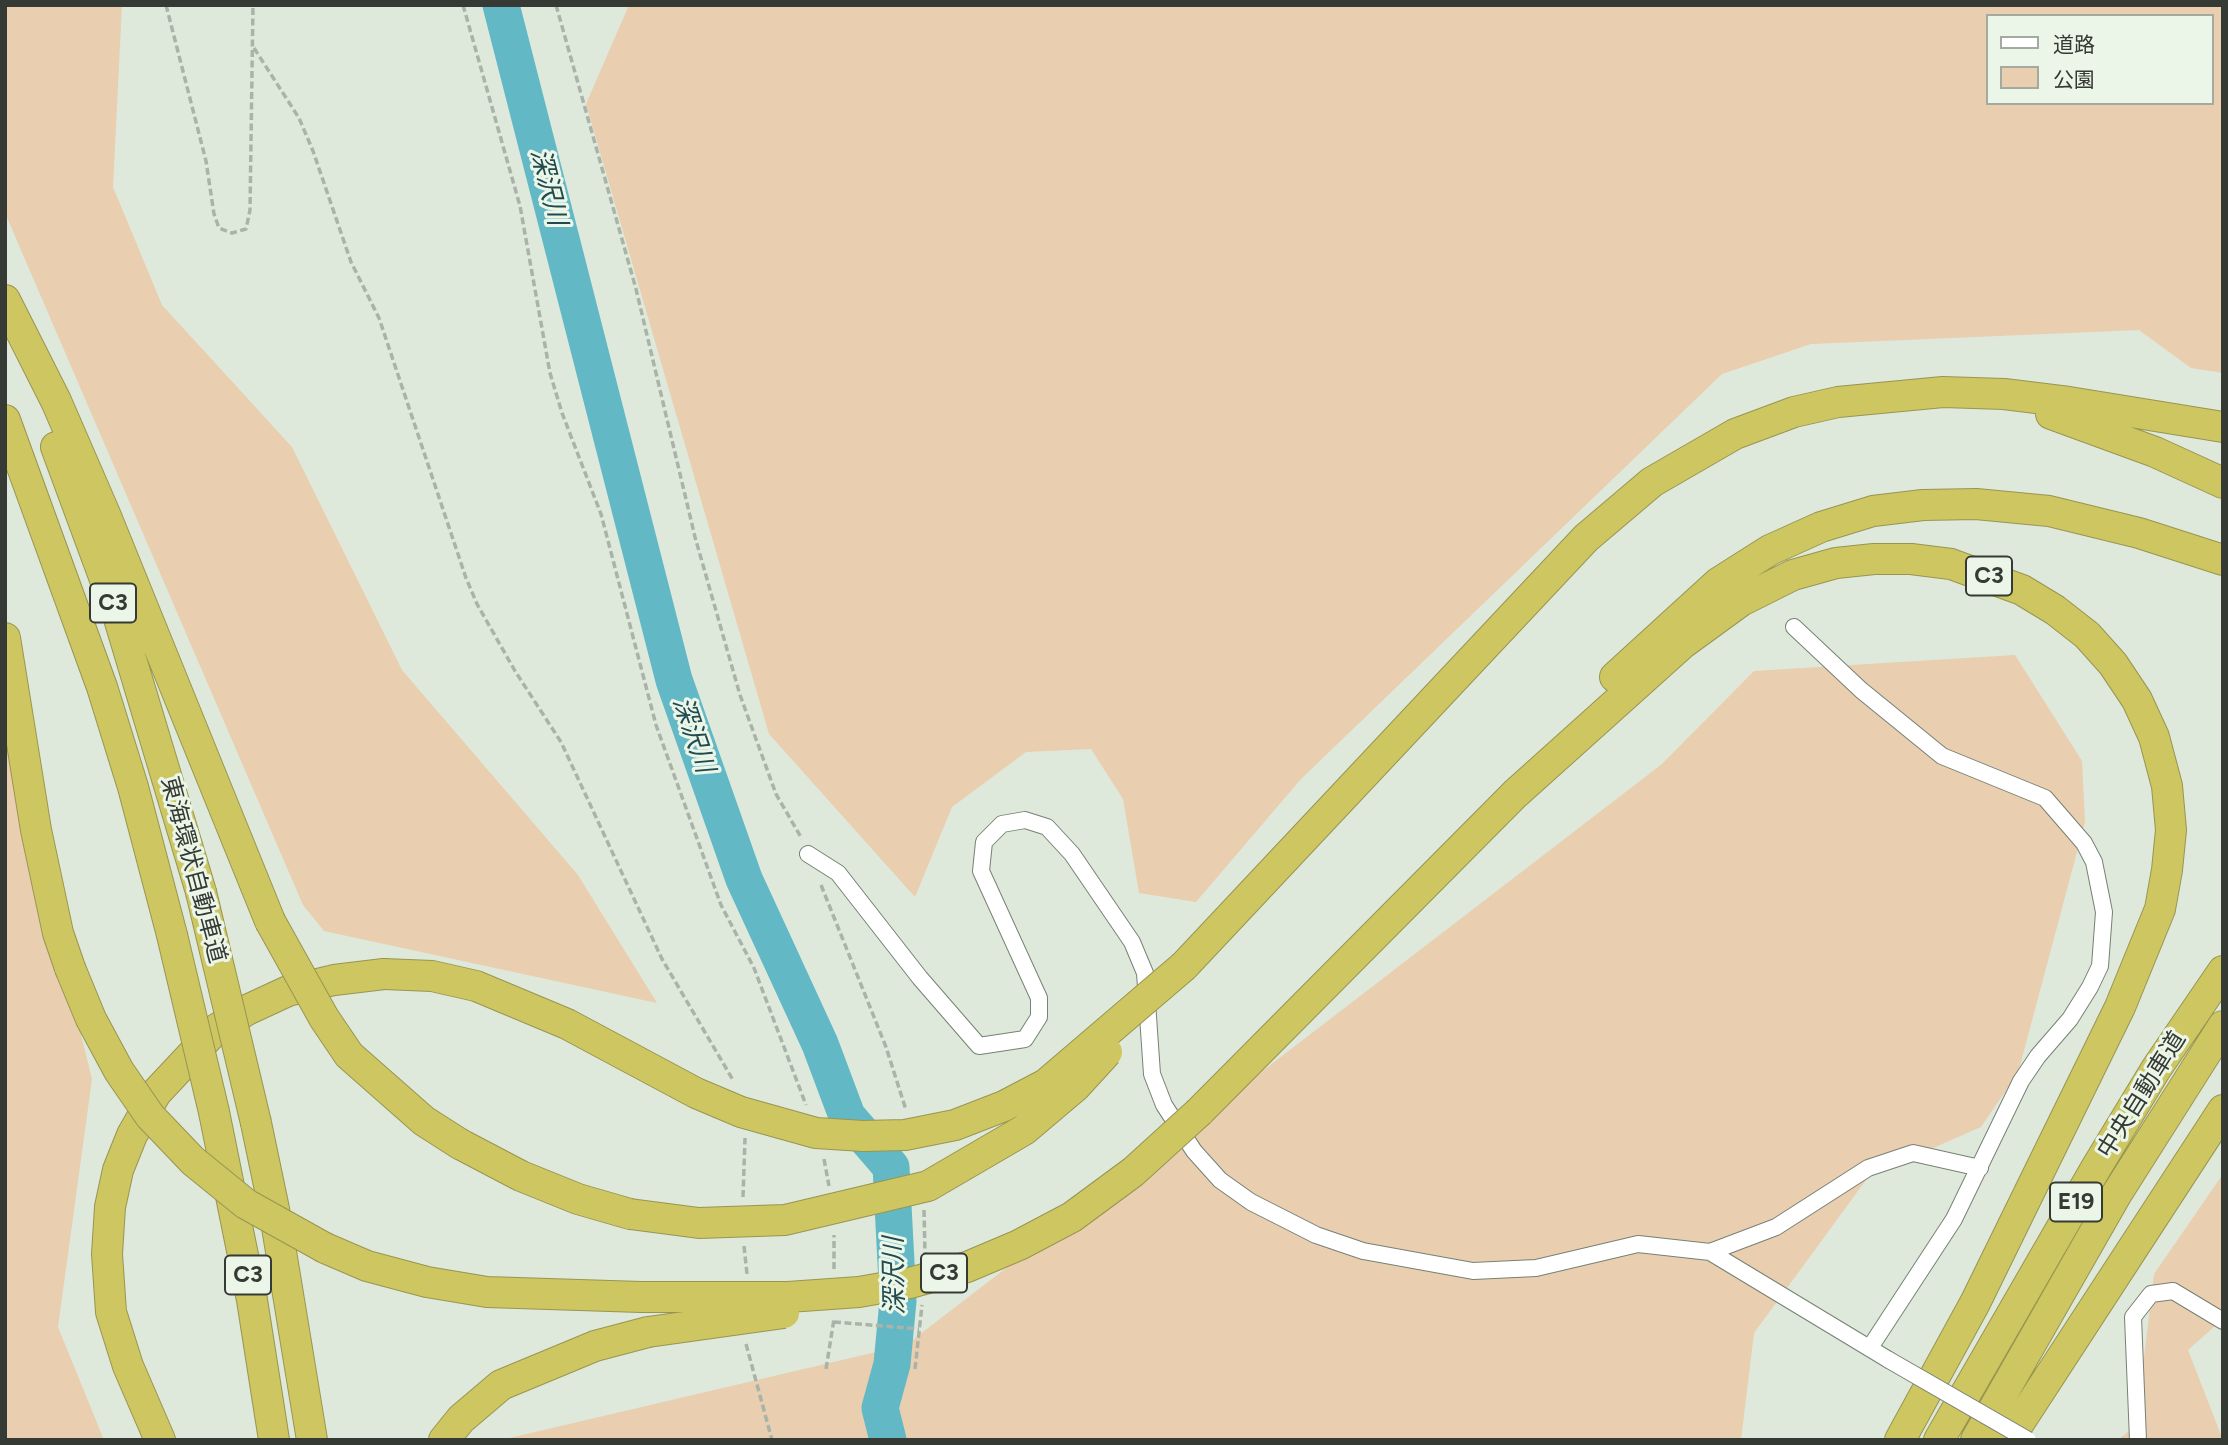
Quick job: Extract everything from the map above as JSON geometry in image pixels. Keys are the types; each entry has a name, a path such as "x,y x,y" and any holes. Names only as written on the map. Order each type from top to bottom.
{"highway":[{"path":"5,300 56,401 105,514 270,921 324,1018 349,1055 424,1121 460,1144 521,1176 567,1195 630,1214 699,1223 785,1220 928,1186 1024,1130 1076,1086 1184,966 1586,538 1652,482 1735,434 1794,412 1884,395 2004,394 2223,427"},
{"name":"東海環状自動車道","path":"5,320 117,612 201,892 256,1123 279,1236 312,1440"},
{"path":"1884,395 1960,399 2049,414 2155,452 2223,483"},
{"name":"東海環状自動車道","path":"5,420 102,687 133,787 172,934 214,1112 247,1273 274,1440"},
{"name":"C3","path":"1369,939 1587,703 1669,626 1718,583 1770,550 1821,527 1873,512 1923,505 1976,504 2049,512 2139,533 2223,560"},
{"name":"C3","path":"444,1440 461,1419 500,1385 595,1346 648,1332 857,1301 967,1267 1019,1245 1072,1217 1133,1172 1199,1112 1514,794 1682,644 1741,601 1793,575 1836,563 1911,558 1951,564 2022,590 2055,610 2087,635 2113,664 2137,699 2154,737 2167,786 2171,830 2160,909 2120,1007 1975,1303 1900,1440"},
{"name":"C3","path":"5,638 36,830 58,933 91,1019 119,1071 150,1116 193,1161 246,1203 325,1248 368,1266 427,1282 487,1292 641,1297 788,1297 859,1292 919,1280"},
{"path":"160,1440 128,1366 111,1312 107,1254 110,1207 118,1170 132,1135 156,1093 215,1030 247,1010 288,991 334,979 384,974 432,976 476,986 567,1024 696,1093 741,1112 816,1133 905,1135 955,1125 1004,1106 1046,1084 1184,966"},
{"name":"中央自動車道","path":"1939,1440 2102,1157 2223,971"},
{"name":"中央自動車道","path":"1976,1440 2116,1195 2223,1026"},
{"path":"2008,1440 2197,1146 2223,1110"}],"street":[{"path":"1794,627 1861,690 1942,756 2045,798 2084,843 2094,862 2104,912 2100,966 2070,1018 2038,1056 2021,1082 1954,1219 1871,1346"},
{"path":"808,854 838,873 920,978 979,1046 1025,1039 1039,1017 1039,998 981,871 984,842 1002,824 1025,820 1047,827 1072,854 1132,942 1145,973 1152,1074 1164,1105 1194,1151 1220,1180 1251,1202 1316,1235 1363,1251 1473,1271 1536,1268 1638,1244 1710,1252 1814,1317 1871,1346 1889,1360 2028,1440"},
{"path":"1710,1252 1776,1227 1868,1168 1913,1153 1980,1168"},
{"path":"2138,1440 2133,1317 2151,1294 2173,1291 2223,1321"}],"path":[{"path":"166,5 206,161 214,214 219,228 232,233 246,229 250,210 253,5"},
{"path":"463,5 520,206 550,373 562,413 601,514 656,725 721,905 754,968 809,1114"},
{"path":"556,5 636,289 695,537 740,695 776,794 796,825 886,1047 908,1115"},
{"path":"254,48 299,118 313,151 351,262 379,318 477,604 515,671 561,742 662,960 736,1086"},
{"path":"743,1198 746,1129"},
{"path":"820,1148 831,1196"},
{"path":"915,1369 919,1280 926,1224 923,1199"},
{"path":"833,1222 834,1276"},
{"path":"744,1240 747,1281"},
{"path":"826,1369 834,1311"},
{"path":"834,1322 918,1329"},
{"path":"745,1338 747,1356 772,1440"}],"green space":[{"path":"5,5 122,5 113,187 162,305 292,447 402,670 578,875 657,1003 324,931 303,905 5,213"},
{"path":"629,5 2223,5 2223,373 2191,368 2139,330 1811,344 1722,374 1301,779 1196,902 1139,893 1123,799 1091,749 1026,752 952,807 915,897 769,734 586,104"},
{"path":"2015,655 2082,761 2085,822 2018,1073 1981,1127 1869,1176 1754,1333 1741,1440 501,1440 906,1345 1662,764 1754,671"},
{"path":"5,726 92,1079 58,1327 104,1440 5,1440"},
{"path":"2223,1174 2223,1319 2188,1350 2223,1440 2118,1440 2136,1425 2154,1274"}],"waterway":[{"name":"深沢川","path":"501,5 674,680 744,879 820,1044 847,1116 891,1167 898,1301 892,1364 880,1408 888,1440"}]}
